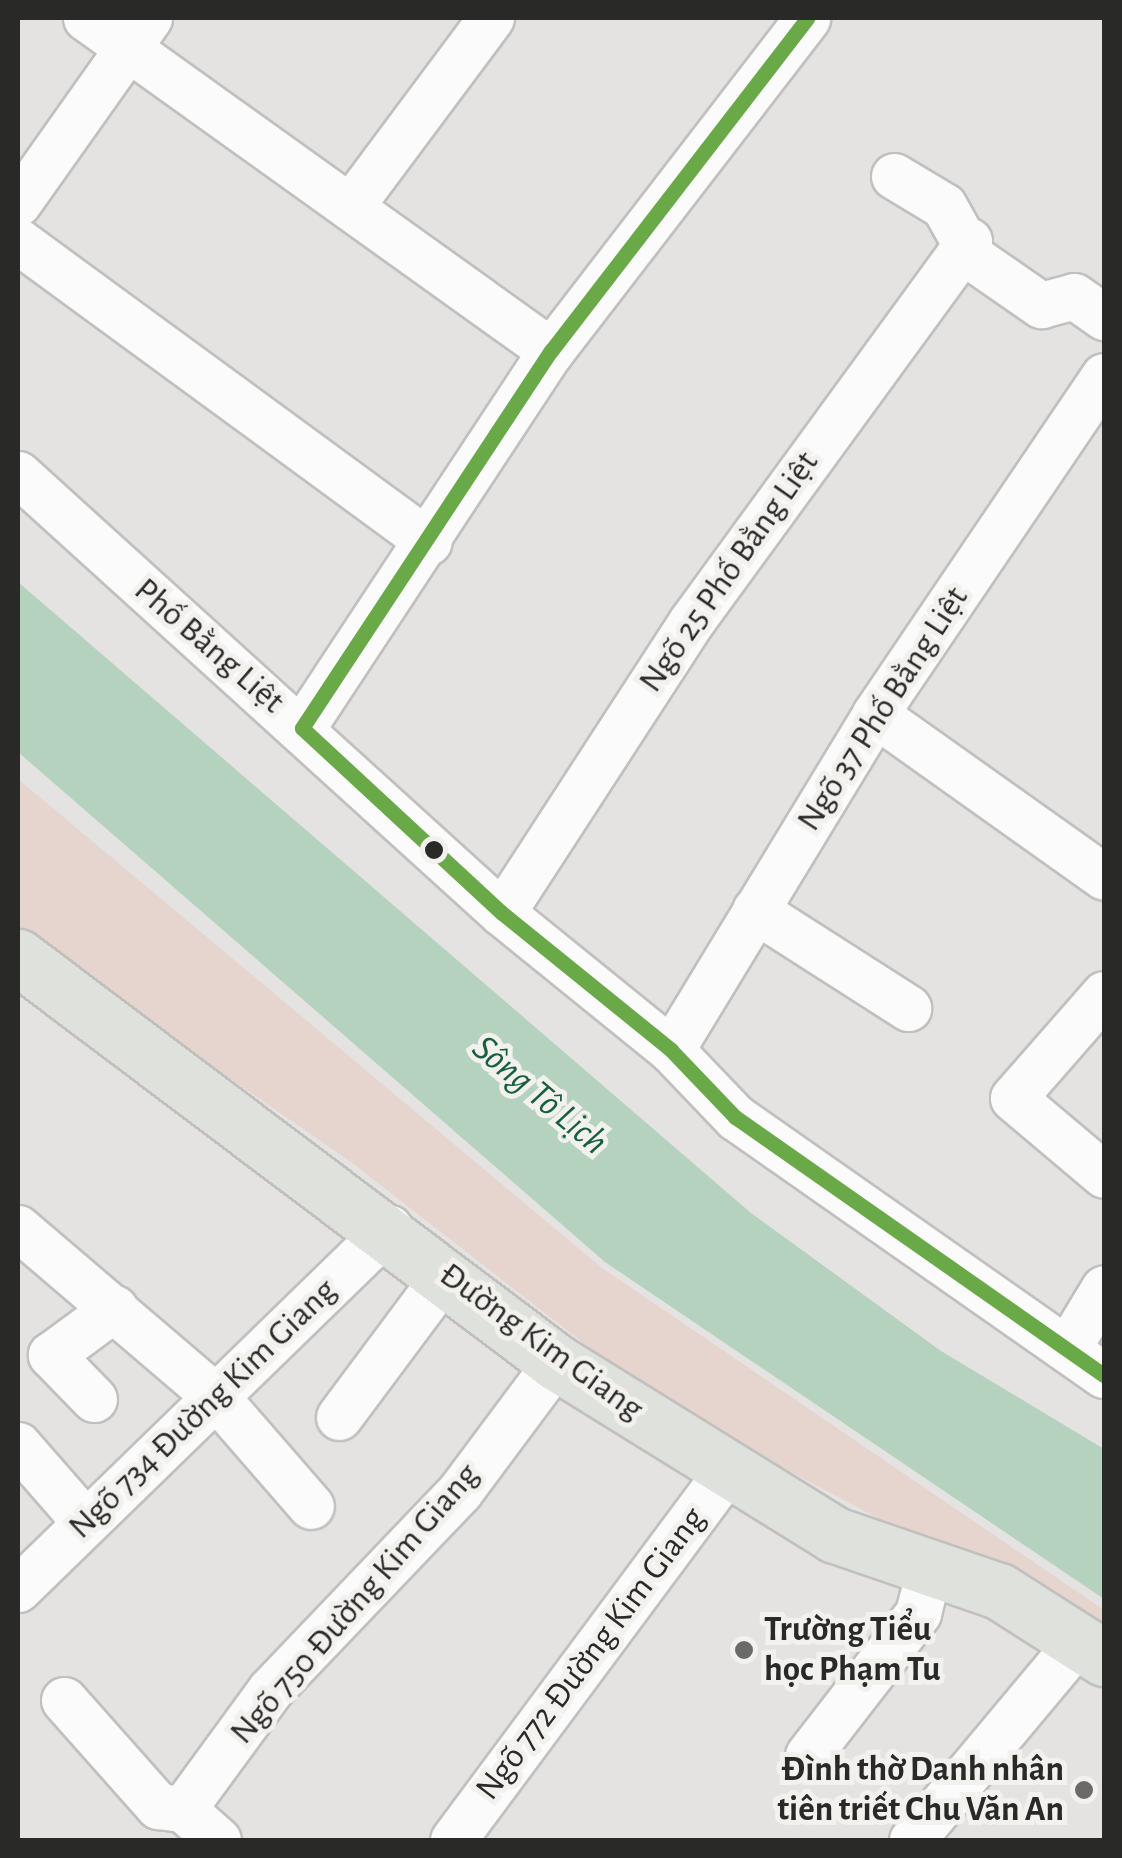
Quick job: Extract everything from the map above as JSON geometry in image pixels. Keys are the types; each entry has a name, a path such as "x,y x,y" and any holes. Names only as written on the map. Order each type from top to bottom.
{"main road":[{"name":"Đường Kim Giang","path":"18,956 389,1228 556,1362 835,1535 928,1574 1000,1592 1093,1648"}],"street":[{"path":"86,18 138,32 350,207 552,351"},
{"path":"350,207 491,18"},
{"path":"302,728 429,542 552,351 807,18"},
{"path":"18,202 138,32"},
{"path":"894,176 944,206 968,241 974,258 1041,305 1074,296 1104,317"},
{"path":"18,241 429,542"},
{"name":"Ngõ 25 Phố Bằng Liệt","path":"502,913 691,622 968,241"},
{"name":"Ngõ 37 Phố Bằng Liệt","path":"671,1050 875,714 1104,376"},
{"name":"Phố Bằng Liệt","path":"18,474 502,913 671,1050 735,1117 1104,1375"},
{"path":"875,714 1104,877"},
{"path":"755,910 908,1008"},
{"path":"1104,994 1013,1098 1104,1175"},
{"path":"18,1228 217,1398 311,1506"},
{"name":"Ngõ 734 Đường Kim Giang","path":"18,1590 389,1228"},
{"path":"338,1417 445,1275"},
{"path":"1067,1349 1104,1288"},
{"path":"94,1398 51,1355 115,1308"},
{"name":"Ngõ 750 Đường Kim Giang","path":"182,1808 270,1690 460,1491 556,1362"},
{"path":"18,1446 86,1523"},
{"name":"Ngõ 772 Đường Kim Giang","path":"453,1840 730,1467"},
{"path":"808,1755 918,1613 928,1574"},
{"path":"912,1840 1093,1648"},
{"path":"64,1700 158,1806 182,1808 218,1840"}],"shaded area":[{"path":"18,779 602,1268 1104,1610 1104,1638 659,1402 351,1162 18,932"}],"water":[{"name":"Sông Tô Lịch","path":"18,582 751,1213 941,1351 1104,1449 1104,1599 605,1262 18,752"}],"transit line":[{"path":"302,728 551,351 807,18"},
{"path":"302,728 502,913 671,1050 735,1117 1104,1375"}],"place":[{"name":"Trường Tiểu học Phạm Tu","path":"744,1650"},
{"name":"Đình thờ Danh nhân tiên triết Chu Văn An","path":"1084,1790"}]}
